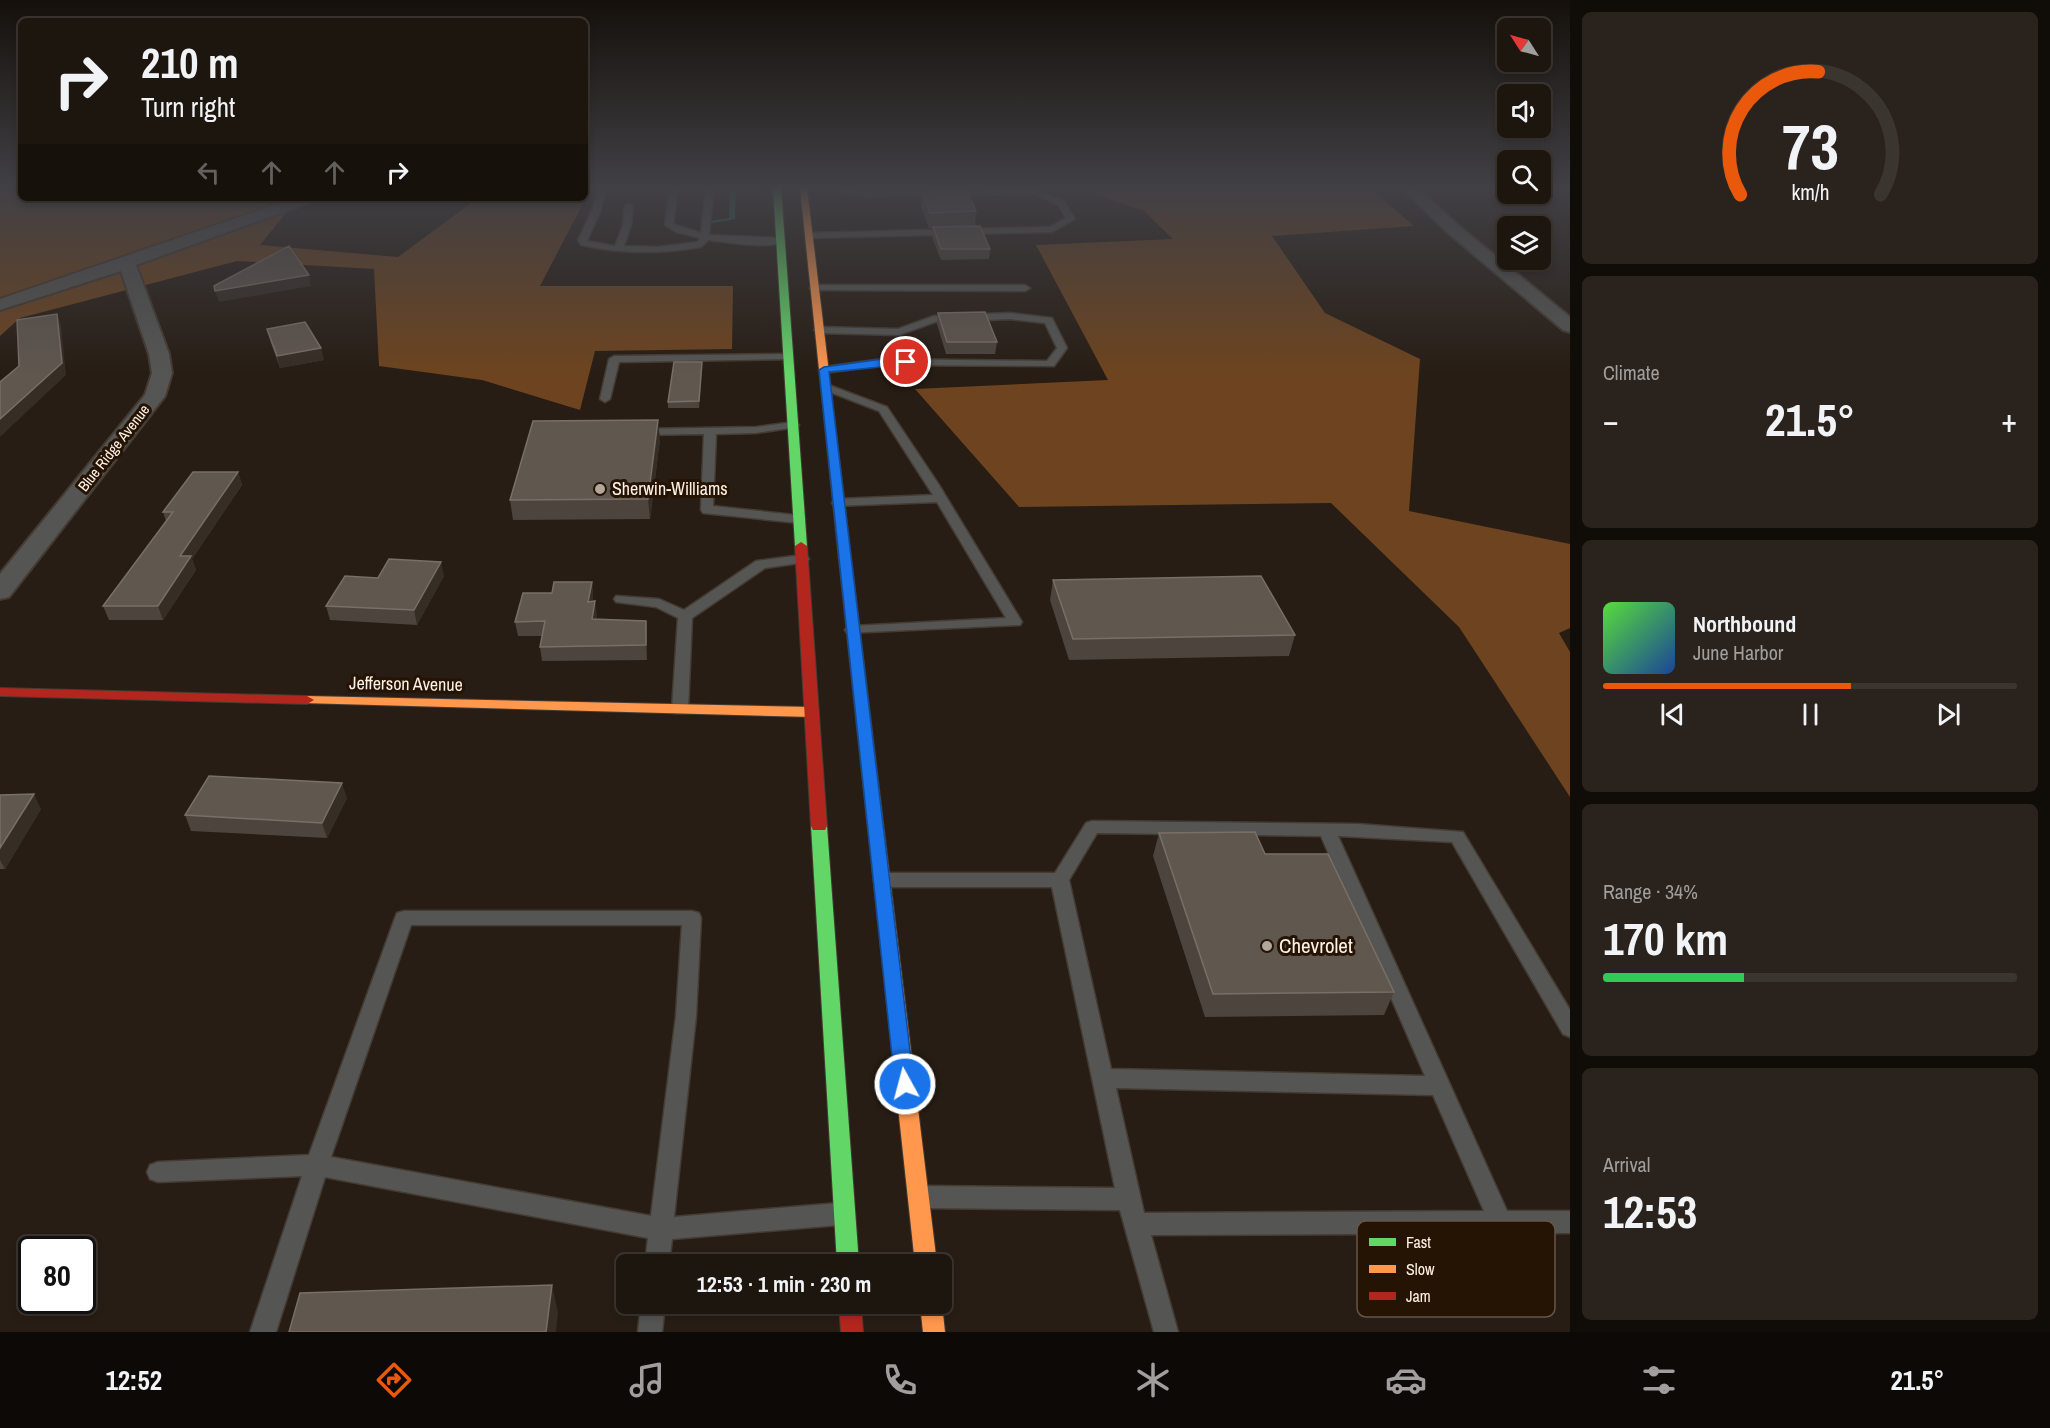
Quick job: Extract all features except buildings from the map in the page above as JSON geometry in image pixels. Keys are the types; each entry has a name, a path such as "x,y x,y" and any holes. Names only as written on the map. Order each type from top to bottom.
{"main road":[{"path":"782,250 847,1254"},
{"path":"811,250 852,630 925,1254"},
{"name":"Jefferson Avenue","path":"0,692 812,712"},
{"path":"851,1314 852,1332"},
{"path":"932,1314 934,1332"}],"street":[{"path":"0,305 163,250"},
{"path":"1479,250 1570,326"},
{"name":"Blue Ridge Avenue","path":"0,591 155,396 162,373 159,354 127,263"}],"lane":[{"path":"815,288 1024,288"},
{"path":"819,330 899,332 934,319 1010,316 1049,320 1062,348 1050,364 883,362 824,370"},
{"path":"605,399 614,359 788,357"},
{"path":"826,387 883,409 1015,622 852,630"},
{"path":"626,432 710,432 793,425"},
{"path":"710,432 707,510 739,510 767,517 799,519"},
{"path":"838,502 940,498"},
{"path":"685,616 760,564 802,559"},
{"path":"621,599 659,603 685,616"},
{"path":"680,709 685,616"},
{"path":"1166,1332 1129,1199 1060,880 1092,827 1357,830 1457,836 1570,1028"},
{"path":"1327,830 1500,1221"},
{"path":"881,880 1060,880"},
{"path":"263,1332 317,1165 404,918 692,918 686,1016 658,1254"},
{"path":"1103,1078 1440,1086"},
{"path":"158,1172 317,1165 660,1229 845,1214"},
{"path":"918,1197 1129,1199"},
{"path":"1136,1224 1357,1223"},
{"path":"650,1332 652,1314"}],"shaded area":[{"path":"0,250 319,250 398,257 407,250 559,250 540,286 733,286 732,349 595,351 580,410 482,380 379,366 374,269 237,261 20,318 0,336 0,305 11,301 0,298"},
{"path":"1039,250 1282,250 1325,313 1420,359 1409,511 1570,544 1570,628 1559,633 1570,652 1570,797 1459,627 1331,503 1019,507 915,389 1108,380"}],"traffic: fast":[{"path":"781,250 801,546"},
{"path":"842,532 876,830"},
{"path":"819,826 847,1254"}],"traffic: slow":[{"path":"810,250 842,532"},
{"path":"307,700 812,712"},
{"path":"876,830 925,1254"},
{"path":"932,1314 934,1332"}],"traffic: jam":[{"path":"801,546 819,826"},
{"path":"0,692 307,700"},
{"path":"851,1314 852,1332"}],"place":[{"name":"Sherwin-Williams","path":"600,489"},
{"name":"Chevrolet","path":"1267,946"}],"route":[{"path":"905,1084 861,713 824,370 883,362 906,362"}]}
